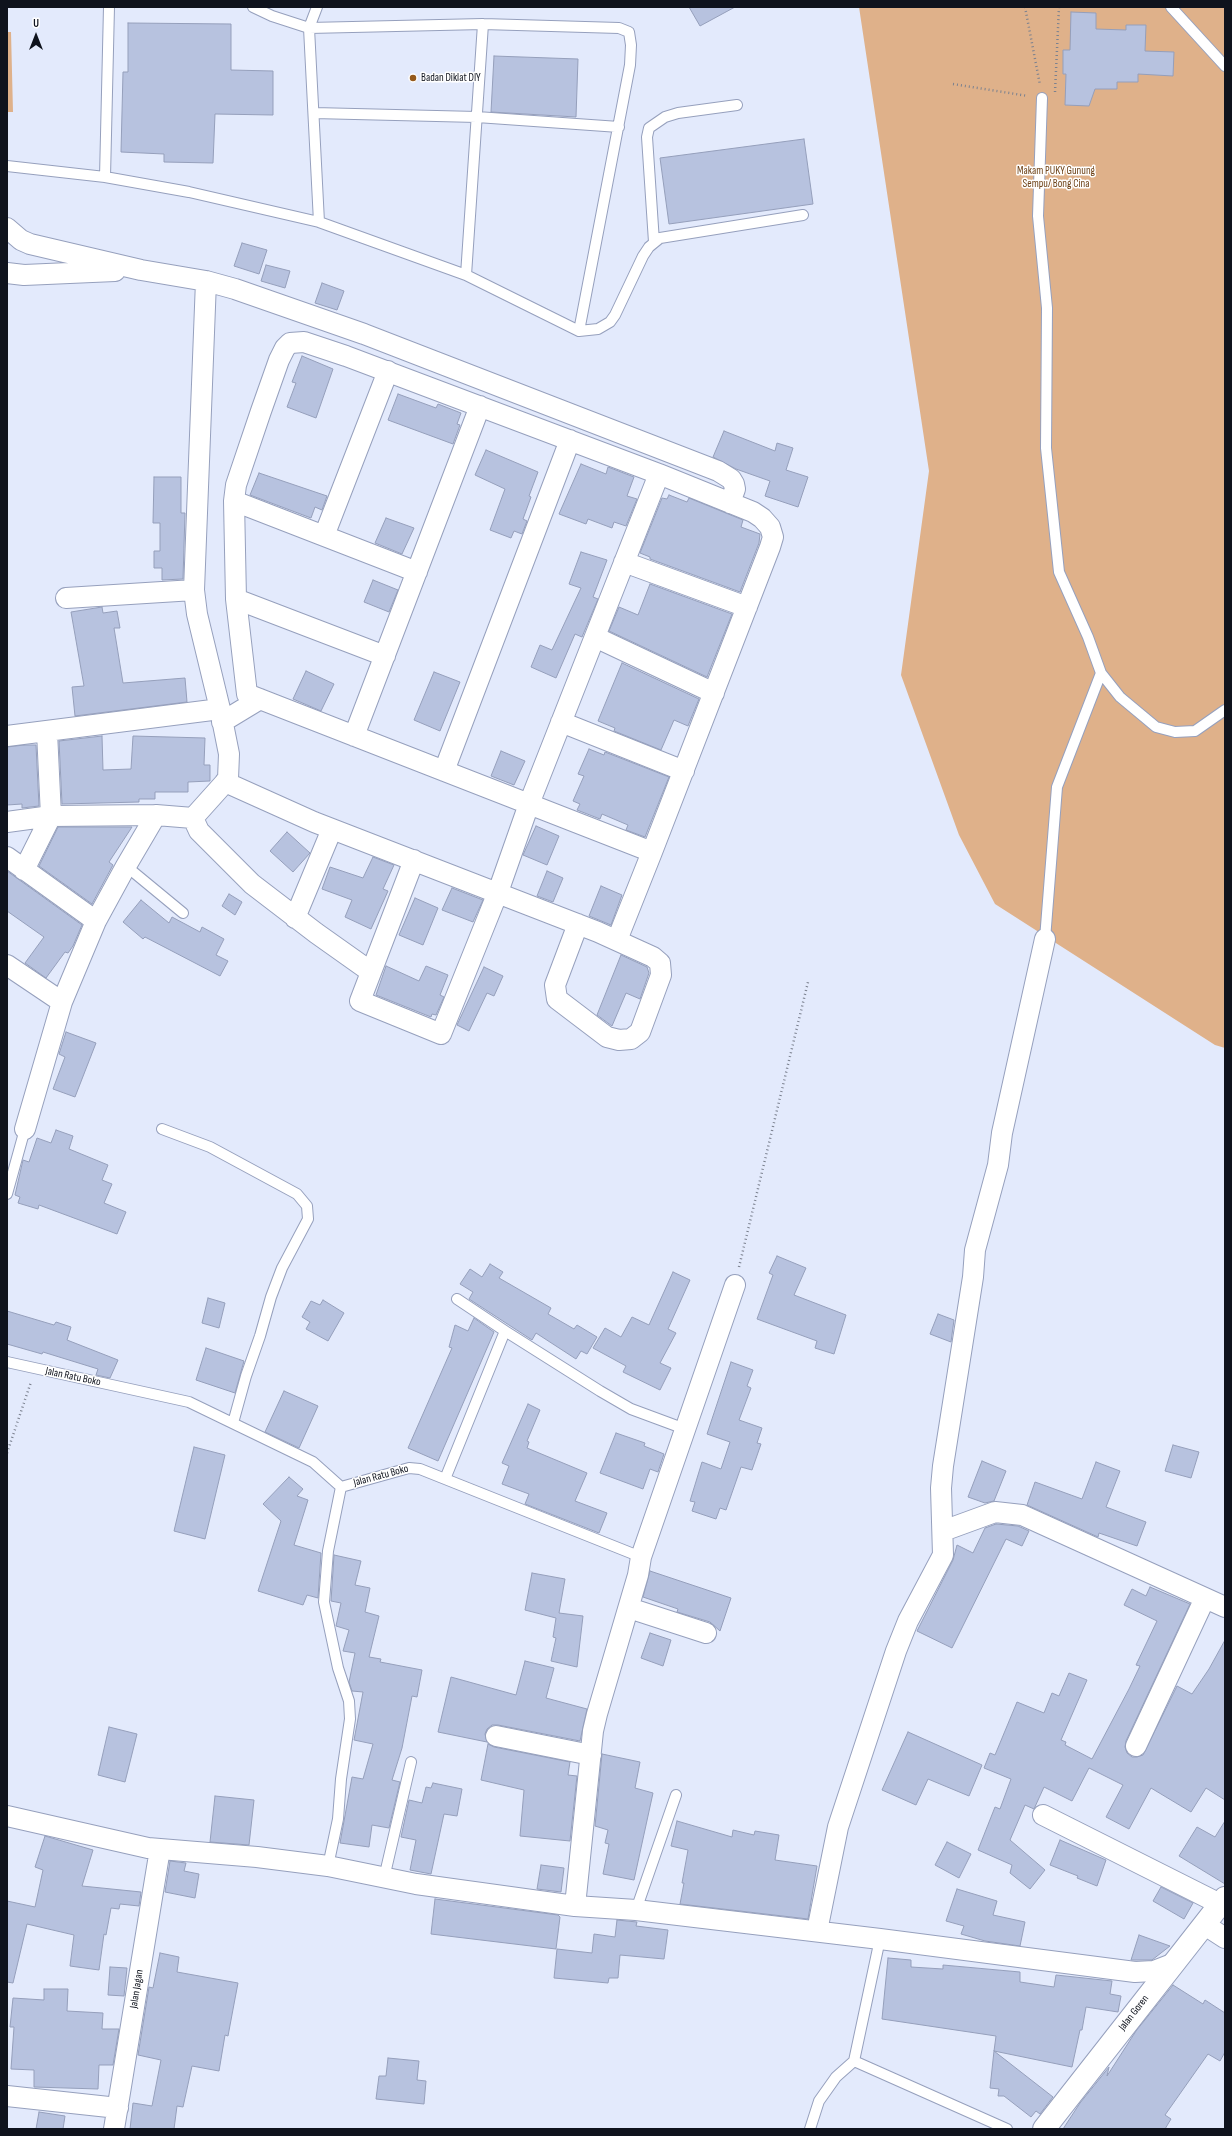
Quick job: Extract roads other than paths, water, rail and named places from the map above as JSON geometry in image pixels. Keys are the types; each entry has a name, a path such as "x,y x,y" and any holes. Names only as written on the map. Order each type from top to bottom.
{"street":[{"path":"7,228 21,240 30,244 141,270 206,281 235,289 364,334 718,471 731,479 734,484 735,490 730,503"},
{"path":"7,273 24,276 141,270"},
{"path":"193,818 228,779 229,769 229,754 197,614 194,590 206,281"},
{"path":"617,940 652,852 684,771 770,547 772,532 762,518 730,503 658,474 388,371 304,342 290,343 285,348 261,411 236,485 234,501 236,599 247,694 652,852"},
{"path":"324,536 388,371"},
{"path":"354,736 480,406"},
{"path":"444,771 570,440"},
{"path":"414,860 360,1001 441,1034 498,892 529,804 658,474"},
{"path":"234,501 417,572"},
{"path":"624,562 747,607"},
{"path":"66,598 194,590"},
{"path":"236,599 385,656"},
{"path":"595,637 714,693"},
{"path":"7,736 221,715 260,699"},
{"path":"561,722 684,771"},
{"path":"24,870 51,816 47,732"},
{"path":"225,782 332,829 498,892 578,924 617,940 653,957 662,966 661,975 640,1032 631,1039 619,1040 600,1033 563,1004 555,994 555,985 578,924"},
{"path":"7,822 51,816 156,815 193,818"},
{"path":"25,1129 62,1002 96,921 156,815"},
{"path":"193,818 199,832 252,884 295,918 371,972"},
{"path":"295,918 332,829"},
{"path":"7,857 96,921"},
{"path":"817,1931 838,1827 903,1633 943,1555 941,1488 943,1466 973,1277 975,1250 998,1165 1002,1133 1045,939"},
{"path":"7,965 62,1002"},
{"path":"575,1906 591,1755 598,1714 629,1608 641,1557 735,1285"},
{"path":"943,1531 995,1512 1022,1515 1225,1607"},
{"path":"1136,1746 1205,1598"},
{"path":"629,1608 706,1633"},
{"path":"496,1736 591,1755"},
{"path":"1043,1814 1222,1901"},
{"path":"7,1816 160,1849 257,1857 328,1866 416,1884 575,1906 636,1910 880,1938 1134,1972 1154,1971 1172,1964"},
{"name":"Jalan Jagan","path":"114,2129 160,1849"},
{"name":"Jalan Goren","path":"1044,2129 1172,1964 1205,1925 1222,1901"},
{"path":"1205,1925 1225,1938"},
{"path":"1134,1972 1141,1977 1145,1984 1143,2002"},
{"path":"7,2096 118,2108"}],"lane":[{"path":"105,177 109,7"},
{"path":"253,7 272,16 309,28 483,24 625,29 629,32 631,45 619,127 579,331"},
{"path":"317,7 309,28 319,222"},
{"path":"1171,7 1225,66"},
{"path":"466,275 483,24"},
{"path":"1042,98 1038,216 1047,308 1046,448 1058,572 1088,637 1102,673 1120,697 1156,728 1175,732 1195,731 1225,710"},
{"path":"654,242 647,137 649,128 656,122 672,115 737,105"},
{"path":"314,113 477,117 619,127"},
{"path":"7,166 105,177 196,194 319,222 466,275 579,331 598,329 610,322 643,256 654,242 660,238 803,215"},
{"path":"1045,939 1057,787 1102,673"},
{"path":"126,866 183,913"},
{"path":"7,1194 25,1129"},
{"path":"162,1130 210,1147 297,1194 307,1206 308,1219 282,1268 271,1297 233,1423"},
{"path":"457,1299 505,1331 631,1409 685,1429"},
{"path":"445,1479 505,1331"},
{"name":"Jalan Ratu Boko","path":"7,1362 189,1402 313,1462 341,1487 414,1468 641,1557"},
{"path":"328,1866 338,1819 341,1779 350,1719 349,1701 338,1668 324,1602 328,1551 341,1487"},
{"path":"384,1878 411,1762"},
{"path":"636,1910 676,1795"},
{"path":"810,2129 819,2101 836,2077 854,2061 880,1938"},
{"path":"854,2061 1007,2129"}],"place":[{"name":"Badan Diklat DIY","path":"413,78"}],"park label":[{"name":"Makam PUKY Gunung Sempu/ Bong Cina","path":"1056,177"}]}
